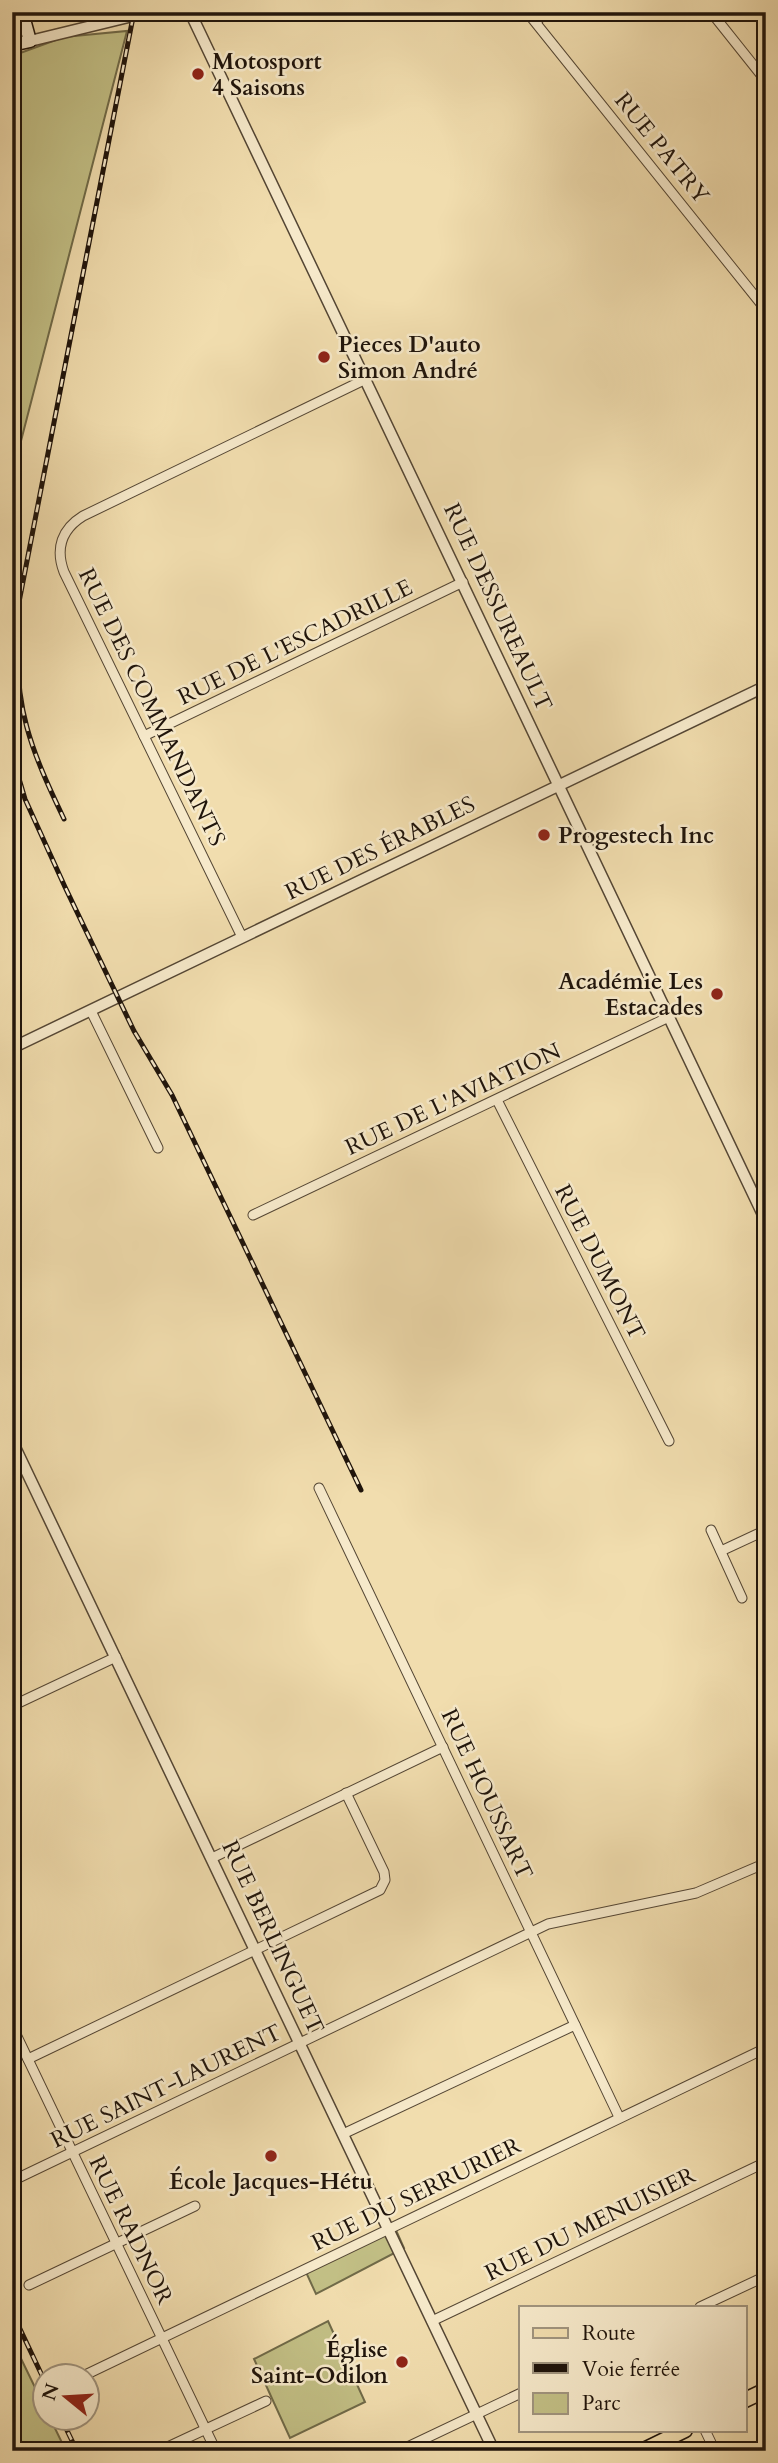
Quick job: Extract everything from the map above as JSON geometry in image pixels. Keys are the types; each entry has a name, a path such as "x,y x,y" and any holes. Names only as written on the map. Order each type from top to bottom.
{"main road":[{"path":"12,46 30,41 22,12"},
{"path":"746,2400 766,2390"},
{"path":"642,2451 681,2432"}],"street":[{"path":"30,41 149,12"},
{"name":"RUE DESSUREAULT","path":"190,12 766,1221"},
{"name":"RUE PATRY","path":"527,12 766,310"},
{"path":"536,22 545,12"},
{"path":"711,12 766,81"},
{"name":"RUE DES COMMANDANTS","path":"242,937 64,572 60,552 65,532 83,516 366,379"},
{"name":"RUE DE L'ESCADRILLE","path":"144,736 463,582"},
{"name":"RUE DES ÉRABLES","path":"12,1048 766,686"},
{"path":"91,1011 158,1149"},
{"name":"RUE DE L'AVIATION","path":"253,1215 669,1017"},
{"name":"RUE DUMONT","path":"497,1100 669,1441"},
{"name":"RUE BERLINGUET","path":"12,1441 494,2451"},
{"name":"RUE HOUSSART","path":"319,1488 619,2117"},
{"path":"711,1530 742,1598"},
{"path":"720,1551 766,1530"},
{"path":"12,1706 116,1657"},
{"path":"212,1858 443,1747"},
{"path":"28,2059 382,1888 384,1872 346,1793"},
{"name":"RUE SAINT-LAURENT","path":"12,2181 531,1932 573,1917 696,1893 766,1863"},
{"path":"343,2134 575,2025"},
{"name":"RUE RADNOR","path":"12,2026 216,2451"},
{"name":"RUE DU SERRURIER","path":"102,2366 766,2048"},
{"name":"RUE DU MENUISIER","path":"432,2321 766,2161"},
{"path":"29,2285 195,2206"},
{"path":"702,2306 766,2276"},
{"path":"399,2451 519,2394"},
{"path":"159,2451 266,2401"},
{"path":"706,2432 715,2451"}],"green space":[{"path":"127,31 14,468 12,56 64,37"},
{"path":"395,2228 404,2248 316,2294 305,2270"},
{"path":"328,2321 365,2402 290,2438 254,2359"},
{"path":"12,2340 32,2381 32,2432 57,2432 66,2451 12,2451"}],"railway":[{"path":"12,638 134,12"},
{"path":"19,628 19,681 27,727 42,772 64,819"},
{"path":"12,755 25,799 65,887 134,1031 172,1095 361,1490"},
{"path":"12,2312 36,2362"},
{"path":"68,2432 77,2451"}],"place":[{"name":"Motosport 4 Saisons","path":"198,74"},
{"name":"Pieces D'auto Simon André","path":"324,357"},
{"name":"Progestech Inc","path":"544,835"},
{"name":"Académie Les Estacades","path":"717,994"},
{"name":"École Jacques-Hétu","path":"271,2156"},
{"name":"Église Saint-Odilon","path":"402,2362"}]}
